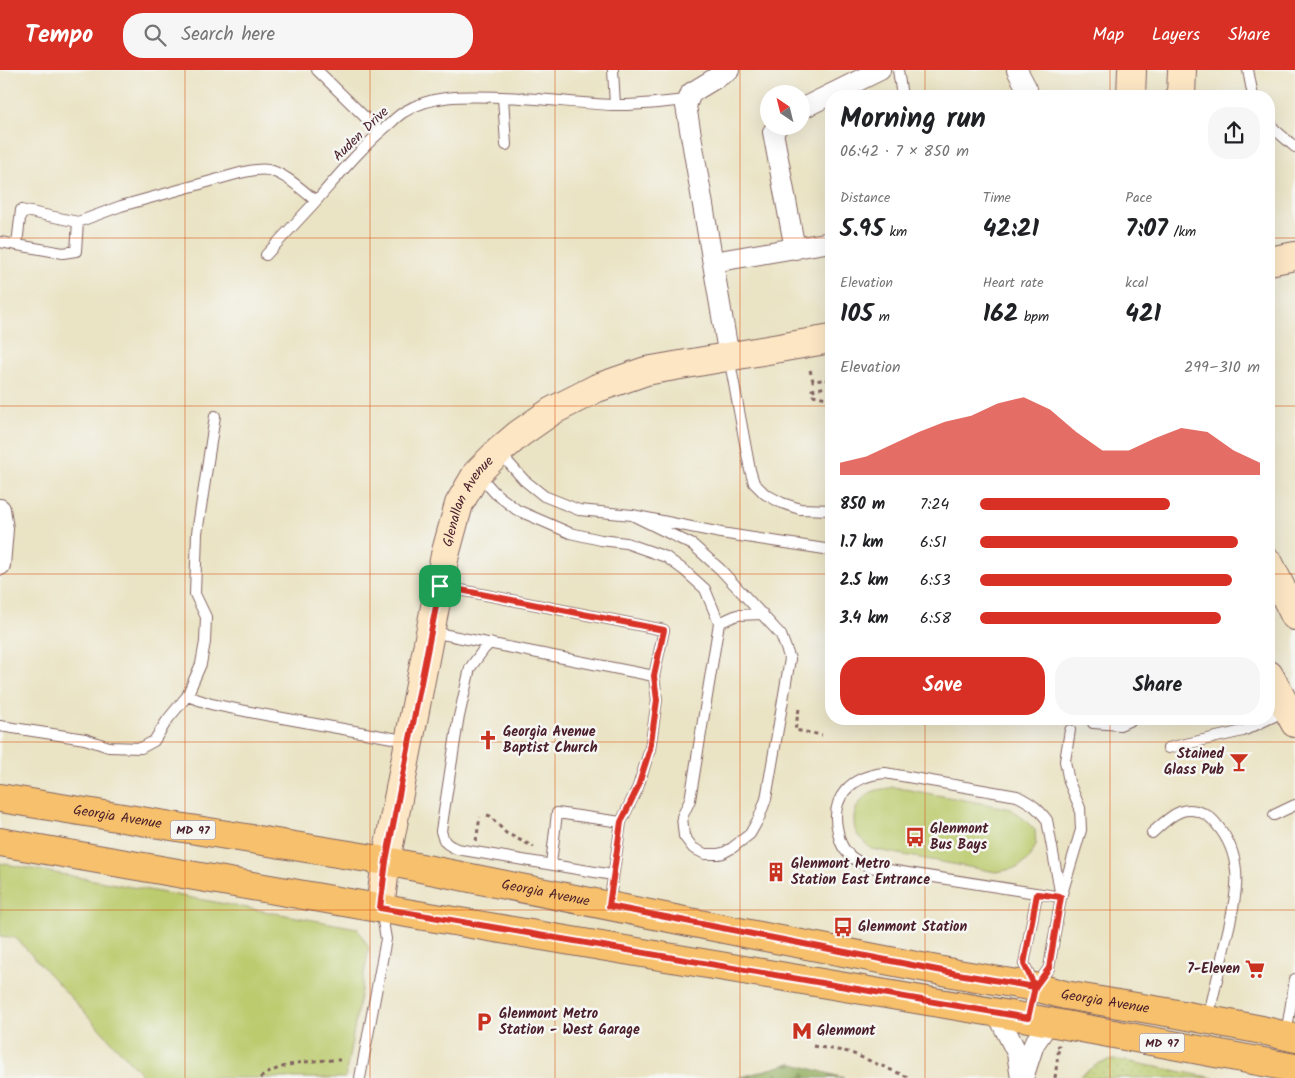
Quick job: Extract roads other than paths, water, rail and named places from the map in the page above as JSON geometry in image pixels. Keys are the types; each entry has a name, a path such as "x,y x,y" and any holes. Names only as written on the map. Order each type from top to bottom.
{"main road":[{"name":"Georgia Avenue","path":"0,798 386,861 958,974 1035,987 1065,995 1262,1030 1290,1037"},
{"name":"MD 97","path":"0,842 997,1013 1037,1028 1295,1068"}],"street":[{"path":"729,70 691,93 686,106 729,357"},
{"path":"839,90 880,70"},
{"path":"1017,70 1027,90"},
{"path":"1132,70 1132,90"},
{"path":"1181,90 1182,70"},
{"path":"810,105 825,97"},
{"path":"774,135 794,249"},
{"path":"713,262 825,243"},
{"path":"1275,260 1295,256"},
{"name":"Glenallan Avenue","path":"380,908 386,861 446,555 459,504 477,473 519,434 552,411 598,388 646,371 825,340"},
{"path":"0,508 3,529 0,565"},
{"path":"1275,575 1295,616"},
{"path":"1275,686 1291,716"},
{"path":"997,1013 1017,1053 1022,1078"},
{"path":"1022,1078 1037,1028"}],"lane":[{"path":"613,70 616,105"},
{"path":"898,70 901,90"},
{"path":"1248,70 1251,90"},
{"path":"322,72 380,132"},
{"name":"Auden Drive","path":"266,255 380,132 402,113 422,102 464,96 546,99 616,105 688,100"},
{"path":"503,97 506,145"},
{"path":"1275,130 1295,147"},
{"path":"17,244 21,210 78,222 120,206 258,169 270,170 287,179 316,201"},
{"path":"0,242 64,253 76,251 78,222"},
{"path":"729,357 754,483 765,494 782,503 800,509 825,510"},
{"path":"0,726 85,739 109,747 141,748 154,741 168,719 187,696 201,664 205,642 206,617 195,594 197,532 215,416"},
{"path":"499,451 524,480 544,496 579,510 632,515 721,533 825,549"},
{"path":"477,473 495,492 517,510 570,533 600,540 626,543 666,557 705,589 719,624 690,800 682,817 684,836 694,848 705,854 723,853 750,834 759,818 766,799 790,659 781,635 720,569 693,545 632,515"},
{"path":"440,586 664,630 654,676 657,700 650,749 638,787 621,822 609,906"},
{"path":"719,624 737,615 763,614"},
{"path":"430,632 654,676"},
{"path":"490,644 470,668 458,721 441,831 442,838 446,844 457,849 551,861 613,874"},
{"path":"187,696 229,708 409,741"},
{"path":"1275,721 1291,716"},
{"path":"1168,748 1262,725"},
{"path":"1035,987 1049,968 1061,897 1081,830 1080,808 1069,782 1065,761 1070,730"},
{"path":"885,773 1017,796 1030,802 1048,820 1061,897 870,867 854,859 844,850 835,824 836,811 841,798 848,787 859,779 871,774 885,773"},
{"path":"1274,815 1295,805"},
{"path":"1152,833 1170,817 1184,810 1199,811 1213,820 1227,838 1234,856 1237,893 1207,1020"},
{"path":"551,861 557,813 621,822"},
{"path":"1037,894 1024,964 1035,987 1037,1028"},
{"path":"360,1078 386,939 380,908"},
{"path":"1290,1037 1295,979"}],"place":[{"name":"Georgia Avenue Baptist Church","path":"488,740"},
{"name":"Stained Glass Pub","path":"1239,762"},
{"name":"Glenmont Bus Bays","path":"915,837"},
{"name":"Glenmont Metro Station East Entrance","path":"776,872"},
{"name":"Glenmont Station","path":"843,927"},
{"name":"7-Eleven","path":"1255,969"},
{"name":"Glenmont Metro Station - West Garage","path":"484,1022"},
{"name":"Glenmont","path":"802,1031"}]}
